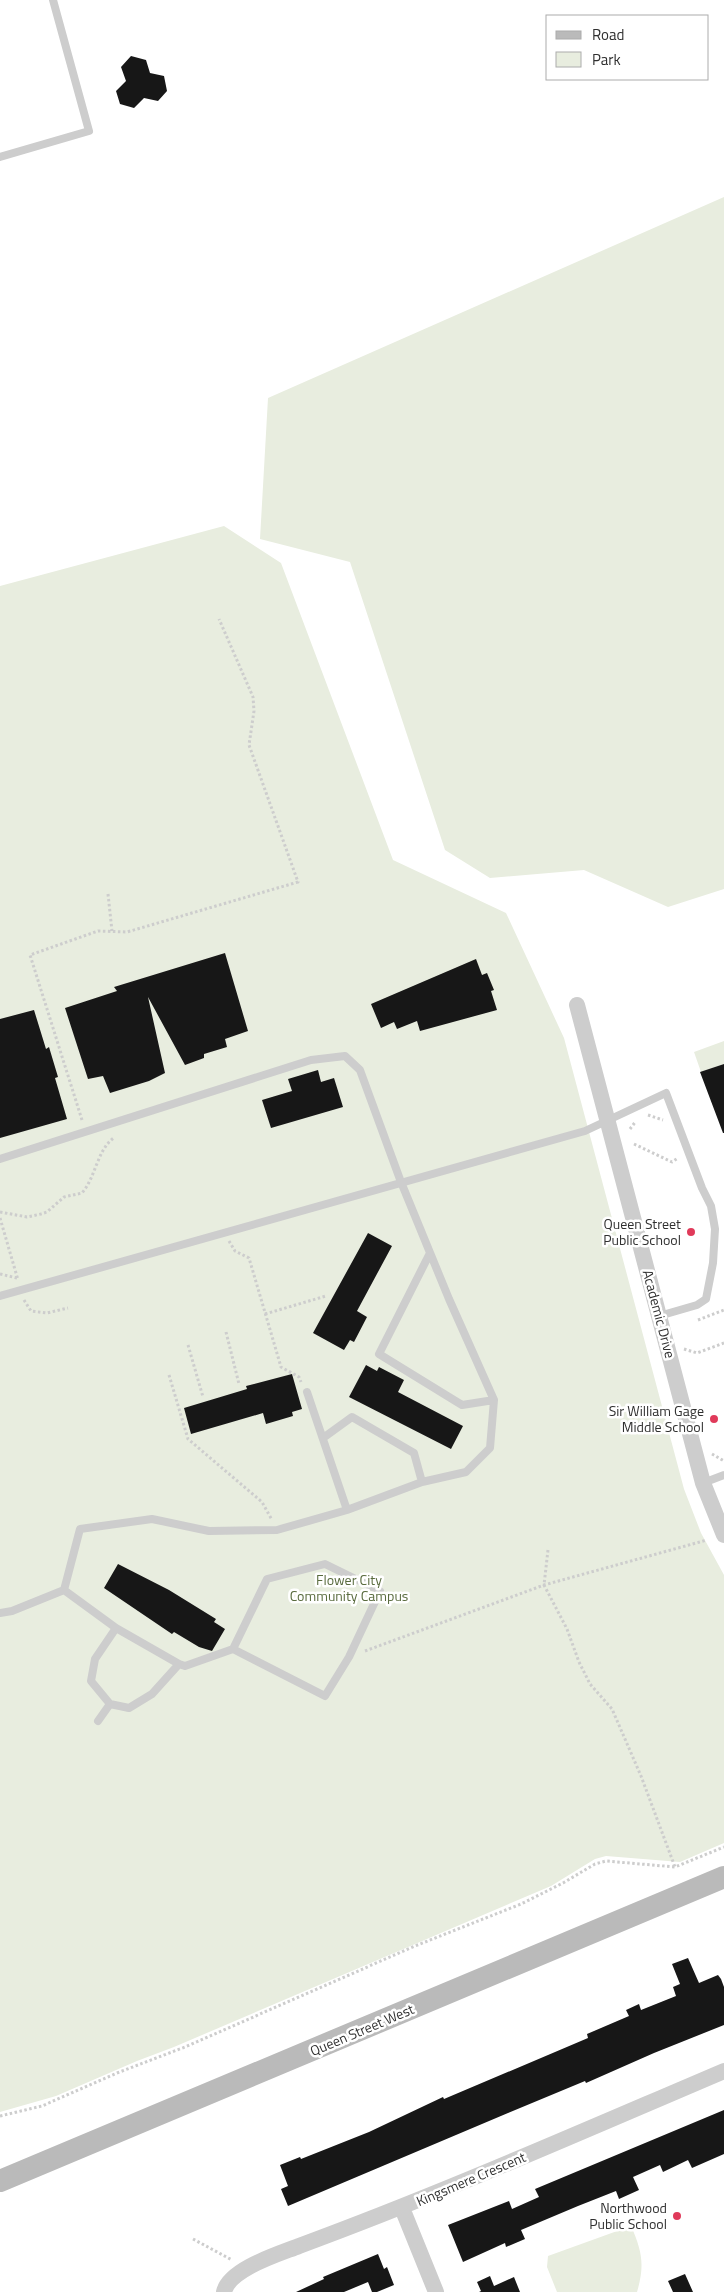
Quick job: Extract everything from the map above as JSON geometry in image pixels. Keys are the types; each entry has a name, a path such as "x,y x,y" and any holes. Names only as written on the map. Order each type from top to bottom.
{"main road":[{"name":"Queen Street West","path":"0,2181 724,1877"}],"street":[{"name":"Academic Drive","path":"577,1005 703,1483 724,1534"},
{"name":"Kingsmere Crescent","path":"224,2292 226,2286 244,2269 402,2208 724,2071"},
{"path":"402,2208 436,2292"}],"lane":[{"path":"0,158 88,131 53,0"},
{"path":"0,1159 310,1060 345,1056 360,1070 401,1182 494,1400 490,1448 466,1472 422,1482 347,1510 277,1530 209,1531 152,1519 80,1529 64,1590"},
{"path":"0,1296 585,1131 666,1093 711,1206 715,1229 713,1263 706,1299 697,1305 659,1316"},
{"path":"430,1253 379,1354 462,1405 494,1400"},
{"path":"307,1392 347,1510"},
{"path":"323,1438 352,1417 414,1452 422,1482"},
{"path":"703,1483 724,1475"},
{"path":"64,1590 116,1628 185,1666 233,1649 267,1579 325,1564 380,1591 349,1657 325,1696 233,1649"},
{"path":"0,1613 12,1611 64,1590"},
{"path":"116,1628 95,1658 91,1681 110,1704 129,1708 152,1694 179,1664"},
{"path":"98,1721 110,1704"}],"path":[{"path":"82,1120 30,955 98,931 127,932 298,882 249,745 254,711 253,697 219,619"},
{"path":"108,894 112,931"},
{"path":"630,1129 636,1120 650,1115 661,1118 668,1126"},
{"path":"0,1212 27,1217 41,1214 47,1212 64,1197 82,1193 88,1185 102,1154 116,1137"},
{"path":"634,1144 672,1162 678,1157 677,1152"},
{"path":"0,1218 24,1302 31,1311 47,1313 68,1308"},
{"path":"224,1232 235,1250 249,1258 281,1366 299,1378 307,1392"},
{"path":"0,1274 18,1278"},
{"path":"266,1314 326,1296"},
{"path":"698,1320 724,1310"},
{"path":"226,1332 239,1384"},
{"path":"684,1349 697,1352 724,1343"},
{"path":"188,1345 203,1396"},
{"path":"169,1375 188,1439 262,1502 277,1530"},
{"path":"711,1453 724,1461"},
{"path":"349,1657 544,1585 706,1540"},
{"path":"548,1550 544,1585 568,1629 579,1662 590,1684 612,1709 641,1776 675,1867"},
{"path":"0,2116 42,2106 416,1946 521,1904 595,1864 606,1861 675,1867 724,1847"},
{"path":"193,2239 228,2257 244,2269"}],"green space":[{"path":"724,197 724,889 668,907 584,870 490,878 445,850 350,562 260,539 268,398"},
{"name":"Flower City Community Campus","path":"224,526 281,563 393,860 506,913 564,1038 684,1489 701,1533 724,1575 724,1843 680,1862 606,1856 595,1859 551,1886 174,2047 56,2096 0,2112 0,586"},
{"path":"724,1041 724,1064 701,1072 694,1052"},
{"path":"631,2226 638,2243 642,2266 637,2292 557,2292 547,2267 548,2256"}],"building":[{"path":"131,56 146,60 150,73 164,76 167,91 158,101 144,98 134,108 120,104 116,91 126,81 121,67"},
{"path":"225,953 248,1031 225,1039 227,1047 204,1054 204,1058 185,1065 148,997 165,1073 149,1081 110,1093 103,1076 88,1079 65,1008 117,991 114,987"},
{"path":"476,959 482,975 487,973 494,990 491,991 497,1010 420,1031 417,1021 397,1029 394,1022 381,1028 371,1004"},
{"path":"34,1010 46,1049 49,1047 58,1077 55,1078 67,1119 0,1138 0,1019"},
{"path":"724,1064 724,1133 723,1133 700,1072"},
{"path":"318,1070 321,1082 334,1078 343,1107 271,1128 262,1100 292,1091 288,1079"},
{"path":"368,1233 392,1246 357,1311 367,1317 354,1342 350,1340 344,1350 313,1333"},
{"path":"366,1365 377,1371 379,1367 404,1380 398,1392 463,1426 451,1449 349,1397"},
{"path":"292,1374 302,1409 292,1412 293,1416 266,1424 263,1413 191,1434 184,1408 247,1389 246,1386"},
{"path":"118,1564 169,1590 216,1619 214,1622 225,1629 212,1651 199,1647 174,1632 172,1634 104,1588"},
{"path":"688,1958 699,1983 718,1975 721,1979 724,1987 724,2025 586,2083 585,2081 288,2206 281,2189 288,2186 280,2165 300,2157 301,2159 369,2132 443,2097 444,2099 588,2038 587,2034 629,2016 626,2010 639,2004 641,2010 676,1996 673,1987 680,1984 672,1964"},
{"path":"724,2110 724,2154 692,2168 688,2160 663,2172 660,2165 633,2177 639,2190 619,2199 616,2191 578,2206 521,2230 525,2239 506,2247 505,2243 463,2262 448,2225 509,2201 512,2209 539,2197 535,2189"},
{"path":"378,2254 384,2269 387,2267 394,2285 377,2292 372,2292 368,2282 344,2292 296,2292 324,2279 323,2277"},
{"path":"685,2274 693,2292 673,2292 668,2281"},
{"path":"490,2276 494,2286 514,2277 520,2292 479,2292 481,2291 477,2282"}],"place":[{"name":"Queen Street Public School","path":"691,1232"},
{"name":"Sir William Gage Middle School","path":"714,1419"},
{"name":"Northwood Public School","path":"677,2216"}]}
